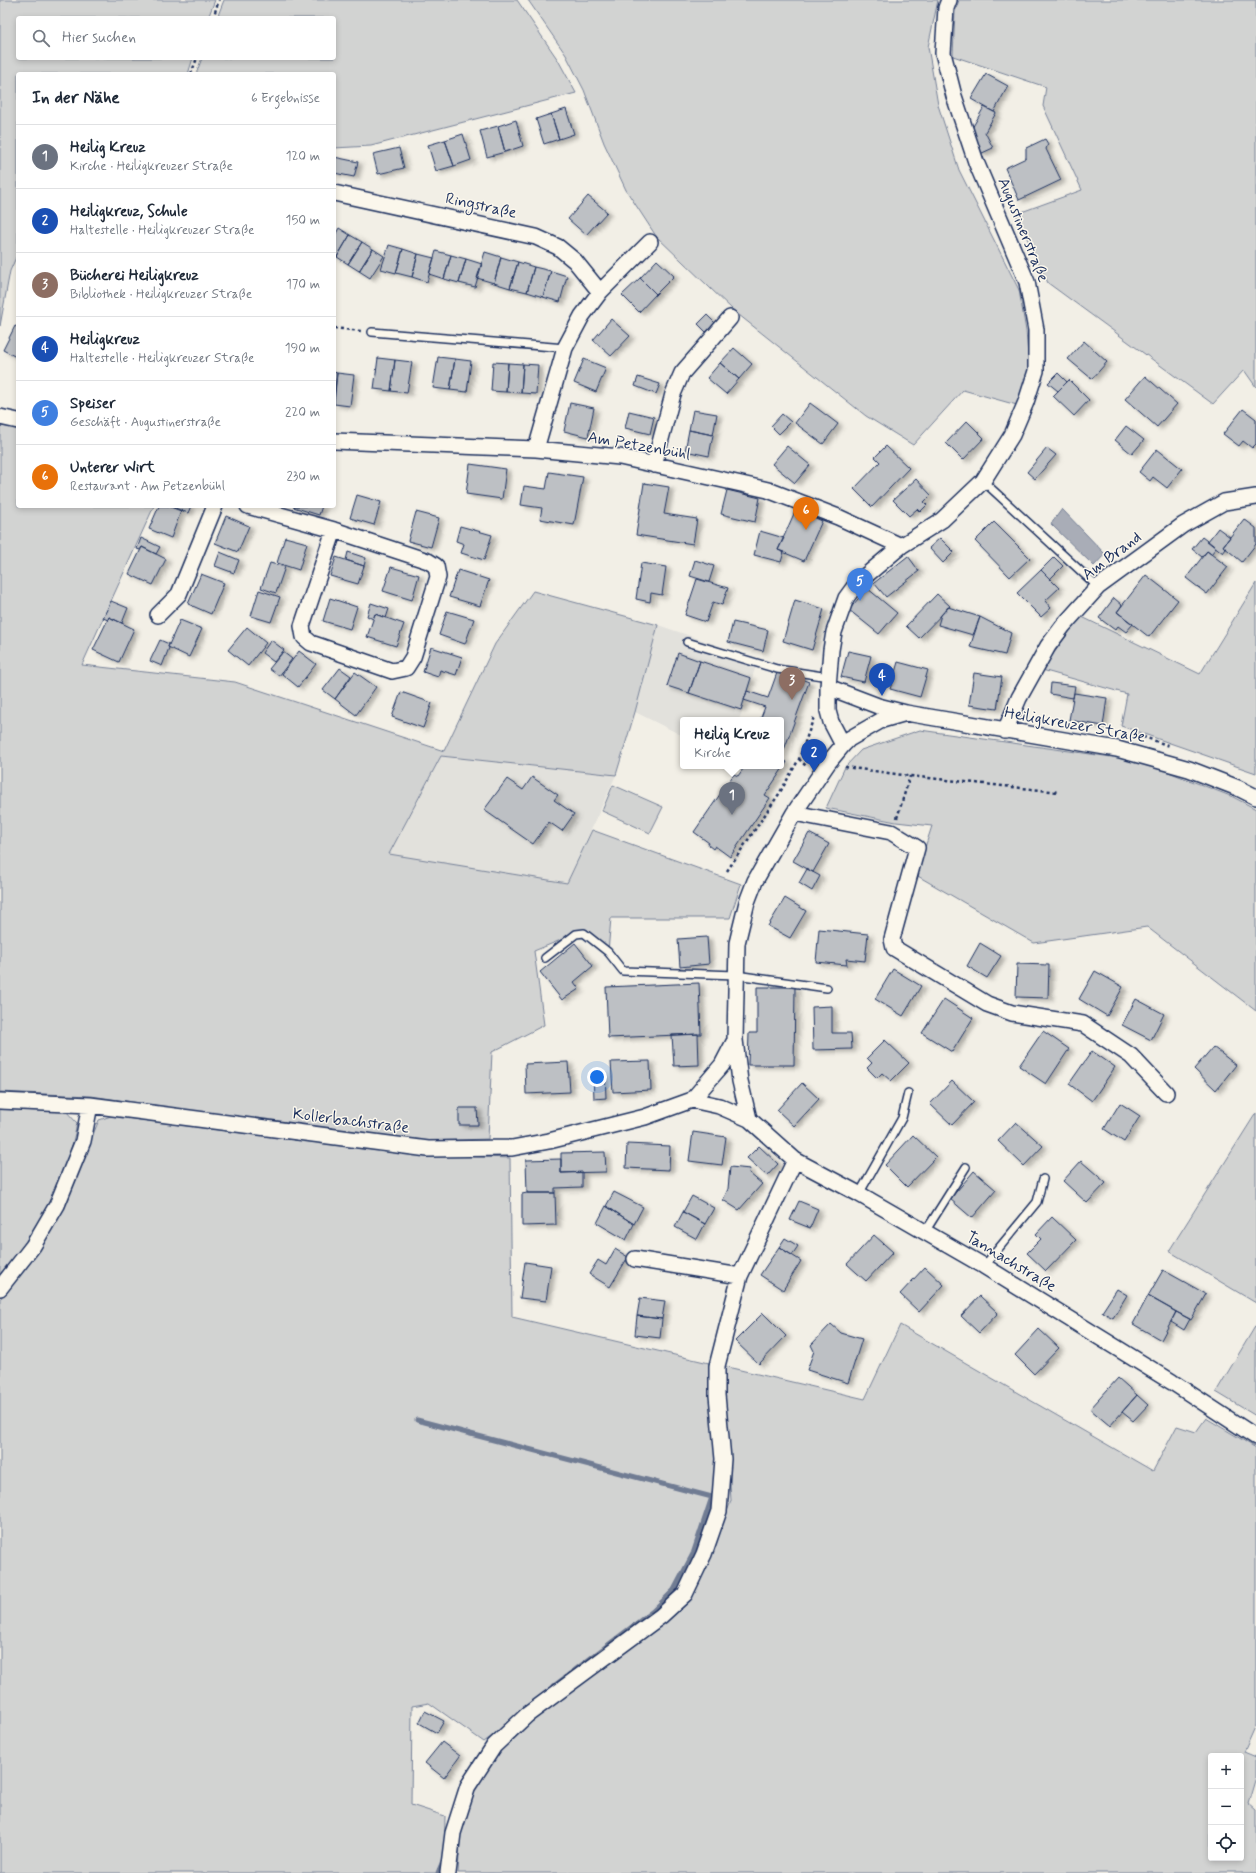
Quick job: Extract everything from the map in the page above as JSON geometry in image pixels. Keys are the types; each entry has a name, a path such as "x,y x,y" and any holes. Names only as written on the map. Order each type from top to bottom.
{"street":[{"name":"Augustinerstraße","path":"828,682 830,650 834,632 846,598 857,583 901,546 942,520 983,482 1012,435 1026,402 1036,371 1036,330 1027,282 976,162 954,96 943,53 946,8 949,0"},
{"name":"Ringstraße","path":"336,193 536,237 558,247 570,256 600,292"},
{"path":"536,449 565,348 582,316 600,292 650,242"},
{"path":"654,465 673,394 682,373 730,318"},
{"path":"0,417 16,421"},
{"name":"Am Petzenbühl","path":"336,441 536,449 620,457 768,490 838,518 901,546"},
{"name":"Am Brand","path":"1005,730 1019,698 1048,646 1063,626 1098,587 1183,524 1224,502 1256,497"},
{"path":"158,615 179,594 214,508"},
{"path":"255,508 334,530 428,561 436,566 438,577 413,657 406,668 392,671 311,643 304,637 302,626 334,530"},
{"path":"828,682 828,711 831,722 843,745"},
{"name":"Heiligkreuzer Straße","path":"828,682 878,706 906,713 1117,749 1189,769 1238,788 1256,798"},
{"name":"Heiligkreuzer Straße","path":"692,1100 722,1065 735,1040 737,943 746,902 755,882 794,813 825,767 843,745 882,720 906,713"},
{"path":"794,813 891,832 917,848 892,939 894,948 988,1004 1012,1013 1043,1016 1083,1024 1131,1056 1166,1093"},
{"path":"735,1040 740,1081 749,1119"},
{"name":"Kollerbachstraße","path":"0,1101 90,1105 428,1149 512,1148 549,1141 645,1117 692,1100"},
{"name":"Tannachstraße","path":"692,1100 719,1106 749,1119 795,1160 859,1194 984,1266 1172,1382 1256,1437"},
{"path":"0,1288 32,1246 57,1205 83,1141 90,1105"},
{"path":"448,1873 453,1833 468,1786 494,1746 527,1715 661,1616 685,1594 704,1554 719,1511 723,1459 717,1395 717,1366 740,1276 795,1160"},
{"path":"635,1259 740,1276"}],"lane":[{"path":"372,332 565,348"},
{"path":"983,482 1098,587"},
{"path":"687,642 777,669 828,682"},
{"path":"545,958 576,934 584,933 608,952 623,971 736,975 827,988"},
{"path":"859,1194 902,1118 908,1093"},
{"path":"925,1232 966,1167"},
{"path":"984,1266 1037,1202 1043,1178"}],"path":[{"path":"214,16 220,0"},
{"path":"192,72 197,60"},
{"path":"336,328 372,332"},
{"path":"727,871 779,794 799,759 812,718 828,711"},
{"path":"845,767 910,776 1058,792"},
{"path":"896,822 910,776"}],"shaded area":[{"path":"0,0 215,0 209,16 16,16 16,60 192,60 189,72 16,72 16,258 10,271 0,326"},
{"path":"224,0 517,0 558,60 576,93 371,146 336,148 336,72 197,72 201,60 336,60 336,16 218,16"},
{"path":"528,0 938,0 928,47 938,105 959,170 1019,290 1026,331 1029,369 1017,405 963,390 913,445 866,416 734,311 656,236 626,190 604,143 584,90 566,55"},
{"path":"959,0 1256,0 1256,387 1244,370 1213,404 1048,283 1016,214 1082,190 1043,106 1046,87 953,56 955,12"},
{"path":"0,426 16,428 16,508 153,508 82,665 235,682 444,751 495,644 533,591 658,625 635,712 616,775 441,756 389,854 567,883 592,830 741,884 730,918 611,918 608,952 585,930 534,951 544,1025 492,1052 488,1139 426,1141 376,1137 91,1096 0,1092"},
{"path":"1062,509 1105,554 1094,566 1051,524"},
{"path":"1256,583 1256,773 1121,726 1127,694 1042,670 1080,616 1200,674"},
{"path":"658,625 758,659 740,717 680,717 680,734 635,712"},
{"path":"920,730 1140,761 1233,797 1256,809 1256,1011 1147,927 1034,943 916,875 932,826 896,822 826,808 845,767 861,750"},
{"path":"441,756 616,775 567,883 388,855"},
{"path":"613,785 663,807 650,833 602,811"},
{"path":"0,1108 65,1110 77,1123 66,1165 48,1204 25,1242 0,1278"},
{"path":"1256,1113 1256,1303 1169,1251"},
{"path":"111,1116 373,1150 429,1155 510,1158 512,1317 709,1363 717,1458 712,1510 697,1550 679,1587 658,1610 484,1742 429,1703 412,1706 411,1805 445,1816 444,1873 0,1873 0,1299 12,1284 89,1144 99,1120"},
{"path":"900,1325 1153,1471 1177,1426 1196,1432 1206,1418 1256,1448 1256,1725 1244,1752 1256,1757 1256,1777 1248,1804 1256,1811 1256,1873 458,1873 460,1838 473,1788 500,1751 532,1719 666,1620 710,1556 731,1501 723,1366 865,1399"},
{"path":"1256,1325 1256,1416 1216,1392"}],"building":[{"path":"986,74 1008,86 994,112 971,99"},
{"path":"984,107 996,113 985,132 993,148 980,154 971,130"},
{"path":"566,109 574,134 559,139 551,114"},
{"path":"551,114 559,139 544,144 536,119"},
{"path":"516,120 523,146 505,152 498,126"},
{"path":"498,126 505,152 487,157 480,131"},
{"path":"463,134 471,160 454,166 445,140"},
{"path":"1045,139 1048,144 1046,149 1061,180 1019,200 1005,168 1026,158 1026,148"},
{"path":"445,140 454,166 436,171 428,145"},
{"path":"399,148 404,168 378,174 373,154"},
{"path":"336,157 358,162 354,177 336,173"},
{"path":"588,196 607,212 586,235 568,219"},
{"path":"339,228 350,235 337,257 336,257 336,233"},
{"path":"350,235 362,242 348,264 337,257"},
{"path":"362,242 373,249 359,271 348,264"},
{"path":"389,245 403,249 396,273 381,269"},
{"path":"373,249 384,256 370,278 359,271"},
{"path":"403,249 418,254 412,277 396,273"},
{"path":"436,251 451,255 444,279 429,274"},
{"path":"485,252 501,257 494,283 477,278"},
{"path":"418,254 434,258 427,282 412,277"},
{"path":"451,255 466,259 459,283 444,279"},
{"path":"501,257 518,262 510,288 494,283"},
{"path":"466,259 482,264 475,287 459,283"},
{"path":"657,260 674,276 656,294 640,278"},
{"path":"518,262 534,267 527,292 510,288"},
{"path":"534,267 551,271 543,297 527,292"},
{"path":"551,271 567,276 560,302 543,297"},
{"path":"640,278 656,294 639,312 622,295"},
{"path":"707,315 715,323 706,332 698,324"},
{"path":"611,319 630,336 611,356 593,340"},
{"path":"15,326 16,326 16,357 3,350"},
{"path":"1084,341 1107,362 1092,379 1068,359"},
{"path":"734,348 752,364 739,379 720,363"},
{"path":"438,357 455,359 450,390 433,388"},
{"path":"378,358 395,360 391,391 374,389"},
{"path":"455,359 471,361 467,392 450,390"},
{"path":"584,359 606,368 596,392 574,383"},
{"path":"395,360 412,362 407,393 391,391"},
{"path":"493,362 508,363 506,392 491,391"},
{"path":"508,363 523,364 521,393 506,392"},
{"path":"720,363 739,379 726,394 707,378"},
{"path":"523,364 538,365 536,394 521,393"},
{"path":"337,373 354,375 350,406 336,404"},
{"path":"1058,373 1067,382 1058,391 1048,383"},
{"path":"1145,376 1177,404 1157,427 1125,399"},
{"path":"638,377 660,384 656,394 635,386"},
{"path":"1069,380 1089,400 1074,416 1053,396"},
{"path":"570,403 594,408 588,437 564,431"},
{"path":"810,403 838,424 823,444 795,423"},
{"path":"1243,409 1256,419 1256,444 1252,448 1243,441 1239,446 1223,434"},
{"path":"693,410 717,414 713,435 689,430"},
{"path":"629,411 654,417 650,434 625,428"},
{"path":"782,414 791,422 779,434 771,426"},
{"path":"967,421 984,438 963,460 946,443"},
{"path":"1126,426 1144,440 1132,454 1115,440"},
{"path":"689,430 713,435 709,456 685,451"},
{"path":"787,446 810,465 795,483 772,464"},
{"path":"886,446 909,468 872,507 854,489 880,462 875,457"},
{"path":"1047,448 1056,455 1035,479 1027,472"},
{"path":"1157,449 1182,469 1167,488 1153,477 1150,481 1139,472"},
{"path":"470,464 506,469 502,499 466,494"},
{"path":"549,472 583,477 574,525 540,519 542,508 521,505 524,486 546,489"},
{"path":"916,479 931,495 924,502 927,505 920,512 917,509 909,516 893,500"},
{"path":"644,483 669,487 664,514 697,519 693,544 636,535"},
{"path":"727,490 760,498 755,522 721,514"},
{"path":"357,495 381,502 374,525 350,518"},
{"path":"158,508 173,508 181,511 171,538 149,529"},
{"path":"175,508 190,508 188,513"},
{"path":"296,508 321,508 319,515"},
{"path":"796,509 822,521 804,561 778,550"},
{"path":"416,512 439,518 431,547 408,541"},
{"path":"226,516 249,526 238,552 215,543"},
{"path":"1244,519 1256,528 1256,544 1242,562 1223,546"},
{"path":"994,522 1030,558 1010,577 975,541"},
{"path":"460,526 492,535 484,560 461,553 464,544 456,541"},
{"path":"1218,528 1230,537 1223,546 1226,549 1223,553 1208,541"},
{"path":"760,531 784,538 778,550 784,552 781,562 754,555"},
{"path":"285,537 307,543 299,570 277,563"},
{"path":"1202,537 1216,548 1211,554 1207,551 1202,557 1192,549"},
{"path":"141,538 160,547 156,554 142,547 140,550 137,549"},
{"path":"940,538 954,552 943,563 929,548"},
{"path":"142,547 166,559 153,585 129,574"},
{"path":"1207,551 1228,567 1207,594 1186,578"},
{"path":"220,552 239,560 234,573 215,566"},
{"path":"348,552 366,558 364,566 346,560"},
{"path":"908,556 919,571 886,597 874,583"},
{"path":"336,557 364,566 358,584 330,576"},
{"path":"1054,557 1063,566 1050,579 1041,570"},
{"path":"695,560 714,566 709,582 690,576"},
{"path":"270,563 285,567 276,593 261,588"},
{"path":"641,563 666,567 662,595 651,593 650,602 636,599"},
{"path":"391,567 419,575 412,600 383,591"},
{"path":"458,570 489,580 480,606 449,597"},
{"path":"1041,570 1059,588 1045,601 1051,608 1041,617 1017,593"},
{"path":"201,574 224,583 211,614 188,604"},
{"path":"1146,575 1178,600 1149,637 1117,612"},
{"path":"697,579 728,588 722,605 713,602 706,622 685,615"},
{"path":"867,588 897,613 879,634 849,610"},
{"path":"259,590 280,597 271,622 251,616"},
{"path":"937,594 950,606 919,638 906,626"},
{"path":"330,598 357,607 350,629 323,621"},
{"path":"1114,598 1122,605 1117,612 1133,624 1126,632 1118,626 1115,630 1099,618"},
{"path":"795,600 824,609 812,650 783,641"},
{"path":"111,601 128,608 122,623 109,617 108,620 103,618"},
{"path":"371,603 389,609 386,618 375,614 373,619 367,616"},
{"path":"948,607 980,617 973,635 938,625 941,615"},
{"path":"447,611 474,619 465,644 439,635"},
{"path":"375,614 404,624 396,646 367,637"},
{"path":"109,617 134,629 119,662 93,650"},
{"path":"980,617 1011,633 1005,655 970,647"},
{"path":"180,620 202,629 189,657 168,647"},
{"path":"733,622 768,630 763,651 728,642"},
{"path":"247,627 266,643 248,666 228,650"},
{"path":"160,640 169,644 169,648 162,666 150,661"},
{"path":"271,640 284,650 274,662 262,653"},
{"path":"431,647 462,657 456,675 440,670 438,677 423,672"},
{"path":"299,651 316,664 298,687 282,674"},
{"path":"848,651 871,656 864,682 841,677"},
{"path":"283,652 292,659 279,676 269,669"},
{"path":"678,653 700,661 689,693 667,686"},
{"path":"700,661 751,678 741,710 689,693"},
{"path":"898,662 928,670 920,697 890,689"},
{"path":"340,668 351,676 335,699 323,690"},
{"path":"778,670 809,682 784,750 784,717 761,717 765,707 744,700 747,691 768,698"},
{"path":"355,672 376,687 356,715 335,699"},
{"path":"974,673 1002,677 997,709 969,705"},
{"path":"1051,683 1075,686 1073,698 1050,694"},
{"path":"401,692 432,703 423,728 392,717"},
{"path":"1074,693 1107,698 1103,726 1069,720"},
{"path":"743,769 782,769 765,795 770,798 730,857 715,846 713,849 708,845 709,843 694,832 734,774 738,776"},
{"path":"532,777 558,795 554,800 574,814 562,831 549,822 533,844 484,810 507,779 523,790"},
{"path":"809,833 829,844 813,872 793,861"},
{"path":"807,869 820,876 812,891 799,883"},
{"path":"785,898 806,911 790,938 768,926"},
{"path":"819,929 868,934 865,961 846,959 847,965 816,962"},
{"path":"707,937 709,964 680,967 678,939"},
{"path":"575,943 593,966 574,982 579,989 562,1000 540,972"},
{"path":"980,943 1001,956 987,978 967,966"},
{"path":"1017,964 1049,965 1048,998 1016,997"},
{"path":"893,969 921,986 903,1016 875,999"},
{"path":"1095,971 1123,987 1107,1016 1079,999"},
{"path":"699,983 701,1034 608,1038 606,987"},
{"path":"757,987 795,987 794,1065 748,1065 749,1033 757,1033"},
{"path":"944,999 973,1018 952,1052 922,1033"},
{"path":"1136,999 1164,1014 1151,1040 1122,1025"},
{"path":"832,1006 832,1033 851,1033 852,1049 813,1050 812,1007"},
{"path":"1043,1031 1069,1049 1046,1084 1019,1066"},
{"path":"698,1034 699,1065 674,1066 672,1035"},
{"path":"885,1040 909,1063 891,1081 882,1073 877,1078 867,1068 872,1063 867,1058"},
{"path":"1213,1047 1236,1065 1216,1090 1194,1069"},
{"path":"1092,1051 1115,1067 1092,1101 1069,1084"},
{"path":"650,1061 651,1090 613,1092 611,1062"},
{"path":"568,1062 570,1092 526,1094 525,1064"},
{"path":"593,1073 605,1073 606,1098 594,1099"},
{"path":"952,1081 974,1102 952,1125 930,1104"},
{"path":"802,1083 819,1099 794,1126 777,1110"},
{"path":"1120,1103 1140,1116 1124,1142 1104,1129"},
{"path":"459,1108 477,1108 478,1125 459,1125"},
{"path":"1016,1122 1043,1146 1024,1166 998,1141"},
{"path":"693,1132 726,1137 722,1165 689,1161"},
{"path":"913,1135 936,1157 907,1187 885,1165"},
{"path":"627,1144 670,1146 669,1170 626,1168"},
{"path":"759,1146 778,1164 767,1176 747,1158"},
{"path":"605,1152 606,1172 561,1173 561,1153"},
{"path":"561,1159 561,1173 582,1172 582,1187 555,1188 555,1193 527,1193 526,1160"},
{"path":"1081,1161 1106,1183 1087,1203 1063,1181"},
{"path":"730,1167 750,1169 749,1173 762,1184 739,1210 723,1200 728,1189"},
{"path":"974,1171 996,1190 972,1218 950,1199"},
{"path":"614,1192 643,1207 634,1224 606,1206"},
{"path":"555,1193 556,1225 522,1226 522,1194"},
{"path":"692,1196 714,1208 705,1224 683,1212"},
{"path":"799,1201 818,1209 810,1228 790,1220"},
{"path":"606,1206 634,1224 626,1240 597,1223"},
{"path":"683,1212 705,1224 697,1239 675,1227"},
{"path":"1052,1217 1076,1240 1046,1271 1027,1253 1041,1239 1036,1234"},
{"path":"874,1235 893,1252 866,1281 847,1264"},
{"path":"785,1238 798,1246 792,1255 779,1247"},
{"path":"779,1247 801,1261 783,1290 760,1275"},
{"path":"615,1249 628,1257 610,1287 589,1274 598,1260 606,1265"},
{"path":"525,1262 551,1266 546,1301 520,1298"},
{"path":"925,1267 944,1285 919,1312 900,1294"},
{"path":"1163,1270 1206,1294 1191,1320 1148,1296"},
{"path":"1117,1289 1127,1295 1113,1318 1102,1312"},
{"path":"980,1296 998,1313 979,1333 961,1316"},
{"path":"1148,1296 1176,1312 1161,1340 1133,1324"},
{"path":"640,1298 665,1301 662,1319 637,1316"},
{"path":"1176,1312 1190,1319 1184,1330 1171,1322"},
{"path":"763,1313 786,1336 759,1364 735,1341"},
{"path":"637,1316 662,1319 660,1338 635,1335"},
{"path":"831,1324 841,1333 862,1339 848,1383 807,1370 814,1351 811,1345"},
{"path":"1039,1329 1059,1348 1034,1374 1015,1355"},
{"path":"1118,1378 1137,1395 1110,1426 1090,1409"},
{"path":"1137,1395 1148,1405 1133,1421 1122,1412"},
{"path":"425,1711 444,1721 437,1733 419,1723"},
{"path":"442,1742 460,1756 444,1778 425,1763"}],"waterway":[{"path":"417,1420 712,1497 693,1554 674,1590 653,1611 554,1686"},
{"path":"438,1873 443,1861"}],"place":[{"name":"Unterer Wirt","path":"806,530"},
{"name":"Speiser","path":"860,601"},
{"name":"Heiligkreuz","path":"882,696"},
{"name":"Bücherei Heiligkreuz","path":"792,700"},
{"name":"Heiligkreuz, Schule","path":"814,772"},
{"name":"Heilig Kreuz","path":"732,815"}]}
